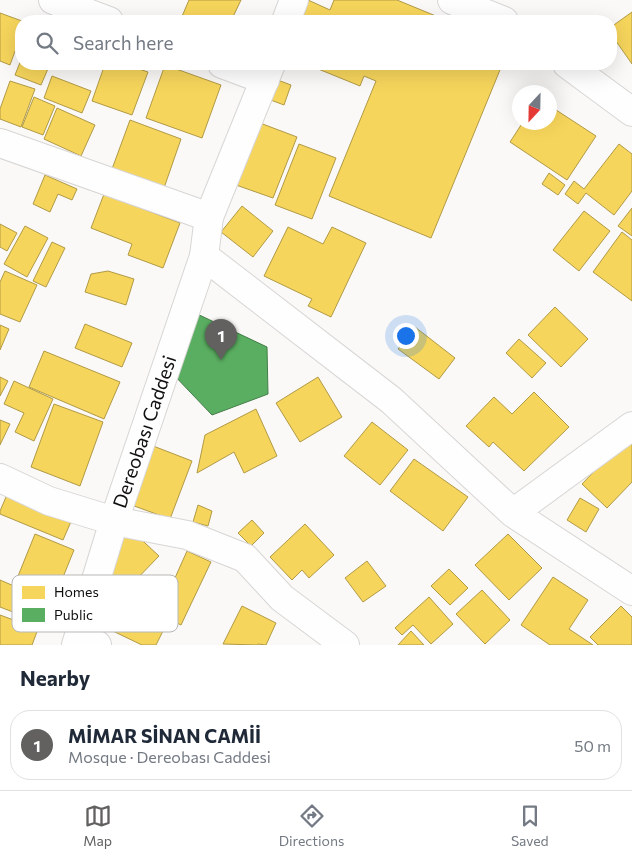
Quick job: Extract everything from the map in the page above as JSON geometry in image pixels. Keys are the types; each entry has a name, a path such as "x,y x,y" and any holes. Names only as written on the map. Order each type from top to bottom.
{"street":[{"path":"53,0 93,15"},
{"path":"288,15 294,0"},
{"path":"452,0 489,15"},
{"path":"575,70 632,112"},
{"name":"Dereobası Caddesi","path":"100,575 114,521 204,256 209,217 268,72"},
{"path":"0,143 209,217"},
{"path":"204,256 391,400 513,513 632,592"},
{"path":"513,513 632,426"},
{"path":"0,478 49,501 114,521 187,535 244,558 282,598 346,645"}],"building: Homes":[{"path":"189,0 241,0 234,15 183,15"},
{"path":"300,0 308,0 330,10 334,0 397,0 433,15 294,15"},
{"path":"632,12 632,64 617,43 617,23"},
{"path":"0,13 15,18 15,51 10,65 0,61"},
{"path":"17,70 47,70 41,85 15,75"},
{"path":"103,70 142,70 148,72 132,115 92,101"},
{"path":"163,70 179,70 221,85 202,138 146,118"},
{"path":"321,70 500,70 431,238 329,196 376,81 364,76 360,86"},
{"path":"52,76 91,91 82,113 44,98"},
{"path":"275,79 291,85 284,105 268,99"},
{"path":"10,81 35,89 21,127 0,119 0,109"},
{"path":"34,97 55,106 43,135 22,127"},
{"path":"57,108 95,125 81,156 44,139"},
{"path":"557,111 596,136 567,180 510,142 518,130 557,130"},
{"path":"130,120 181,139 164,188 112,169"},
{"path":"260,123 297,137 273,198 236,185"},
{"path":"299,144 336,158 312,219 275,205"},
{"path":"619,144 632,154 632,191 614,215 586,193 578,204 565,194 574,181 584,189"},
{"path":"549,173 565,185 558,195 542,184"},
{"path":"45,175 77,189 72,200 58,194 50,212 33,204"},
{"path":"104,194 180,223 163,268 128,255 132,244 91,228"},
{"path":"242,206 273,231 253,257 221,232"},
{"path":"632,208 632,236 618,226"},
{"path":"584,211 610,231 579,271 553,250"},
{"path":"0,224 17,233 7,251 0,247"},
{"path":"25,226 48,238 27,277 4,264"},
{"path":"288,227 323,244 332,227 366,243 331,317 308,306 312,299 264,276"},
{"path":"622,232 632,240 632,301 593,272"},
{"path":"52,242 65,248 46,287 33,281"},
{"path":"5,271 37,285 20,322 0,314 0,282"},
{"path":"108,271 134,279 126,305 85,292 91,274"},
{"path":"555,307 588,339 561,367 528,335"},
{"path":"85,324 132,343 122,367 75,348"},
{"path":"0,325 9,329 0,350"},
{"path":"415,327 455,358 439,379 398,349"},
{"path":"519,339 546,363 532,378 506,353"},
{"path":"44,351 120,382 104,419 29,387"},
{"path":"0,377 8,381 0,396"},
{"path":"318,377 342,417 300,442 276,403"},
{"path":"14,381 53,399 34,441 15,432 24,413 4,404"},
{"path":"534,392 569,427 524,471 493,442 489,447 466,426 494,397 512,414"},
{"path":"54,404 103,422 80,486 31,467"},
{"path":"256,409 277,456 244,473 234,452 197,473 205,435"},
{"path":"0,420 10,424 0,445"},
{"path":"372,422 408,450 380,485 344,456"},
{"path":"626,438 632,444 632,482 607,508 582,484"},
{"path":"148,444 192,461 170,519 126,503"},
{"path":"414,459 468,497 443,531 390,491"},
{"path":"9,490 73,517 63,540 0,514"},
{"path":"580,498 599,509 586,532 567,520"},
{"path":"198,505 212,511 208,526 193,522"},
{"path":"252,520 264,533 251,546 238,533"},
{"path":"305,524 334,555 309,578 302,570 292,580 270,557"},
{"path":"131,530 159,556 141,575 102,575 113,540"},
{"path":"35,534 74,550 64,575 18,575"},
{"path":"508,534 542,568 509,600 475,565"},
{"path":"187,551 211,562 181,625 178,624 178,575 176,575"},
{"path":"367,561 386,586 363,602 345,578"},
{"path":"449,569 468,588 450,605 431,586"},
{"path":"553,577 588,600 569,629 593,645 550,645 521,625"},
{"path":"0,580 12,585 12,612 0,607"},
{"path":"482,590 510,620 485,644 456,614"},
{"path":"429,597 453,624 431,644 413,625 402,635 395,628"},
{"path":"242,606 276,623 266,645 223,644"},
{"path":"621,606 632,617 632,645 598,645 590,637"},
{"path":"0,615 12,619 12,632 37,632 32,645 0,645"},
{"path":"411,631 424,645 398,645"},
{"path":"115,632 162,632 156,645 142,645"}],"building: Public":[{"path":"193,312 267,347 268,394 212,415 171,372"}],"place":[{"name":"MİMAR SİNAN CAMİİ","path":"221,360"}]}
